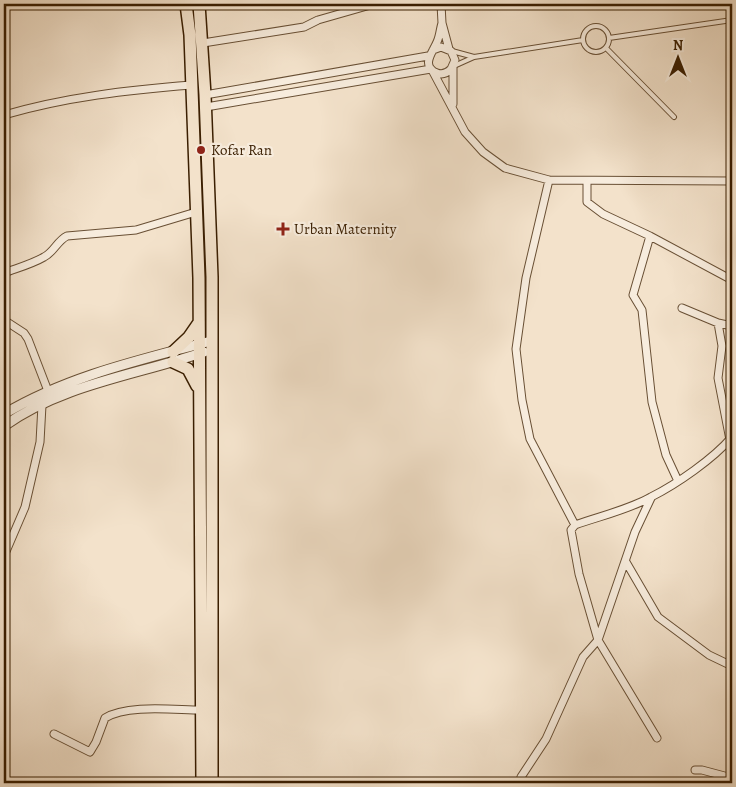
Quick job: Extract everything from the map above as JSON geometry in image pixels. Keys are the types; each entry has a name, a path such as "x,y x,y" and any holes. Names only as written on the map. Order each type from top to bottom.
{"main road":[{"path":"186,4 192,85 196,212 202,783"},
{"path":"199,4 203,43 212,277 210,346 212,783"},
{"path":"198,324 173,357 188,369 198,388"}],"street":[{"path":"203,43 304,27 318,20 374,4"},
{"path":"441,4 442,23 454,57 453,107"},
{"path":"442,23 431,53 432,69 465,132 483,152 505,168 549,180 732,181"},
{"path":"205,95 431,53 441,47 450,50"},
{"path":"206,107 432,69 443,73 453,66"},
{"path":"4,114 54,101 139,89 192,85"},
{"path":"549,180 526,278 516,349 522,400 530,439 575,525"},
{"path":"587,181 587,199 589,204 603,214 650,236 732,280"},
{"path":"4,273 45,257 55,248 60,240 67,236 84,233 136,230 196,212"},
{"path":"650,236 634,294 642,310 652,402 666,455 678,481"},
{"path":"682,308 718,323 732,326"},
{"path":"4,320 24,333 28,339 48,391"},
{"path":"657,738 598,640 579,574 571,530 575,525 651,498 718,452 731,438 718,378 722,346 718,323"},
{"path":"4,426 69,392 210,346"},
{"path":"4,414 48,391 118,365 173,357"},
{"path":"4,556 25,507 40,442 42,405"},
{"path":"520,777 546,739 583,657 598,640 635,532 651,498"},
{"path":"626,562 658,617 694,642 708,655 732,666"},
{"path":"54,734 90,752 105,718 114,713 133,710 201,710"},
{"path":"695,770 732,778"}],"lane":[{"path":"609,38 732,20"},
{"path":"593,26 605,30 609,38 606,48 598,52 590,50 583,40 586,32 593,26"},
{"path":"453,66 474,57 583,40"},
{"path":"606,48 674,117"},
{"path":"450,50 474,57"}],"place":[{"name":"Kofar Ran","path":"201,150"},
{"name":"Urban Maternity","path":"283,229"}]}
